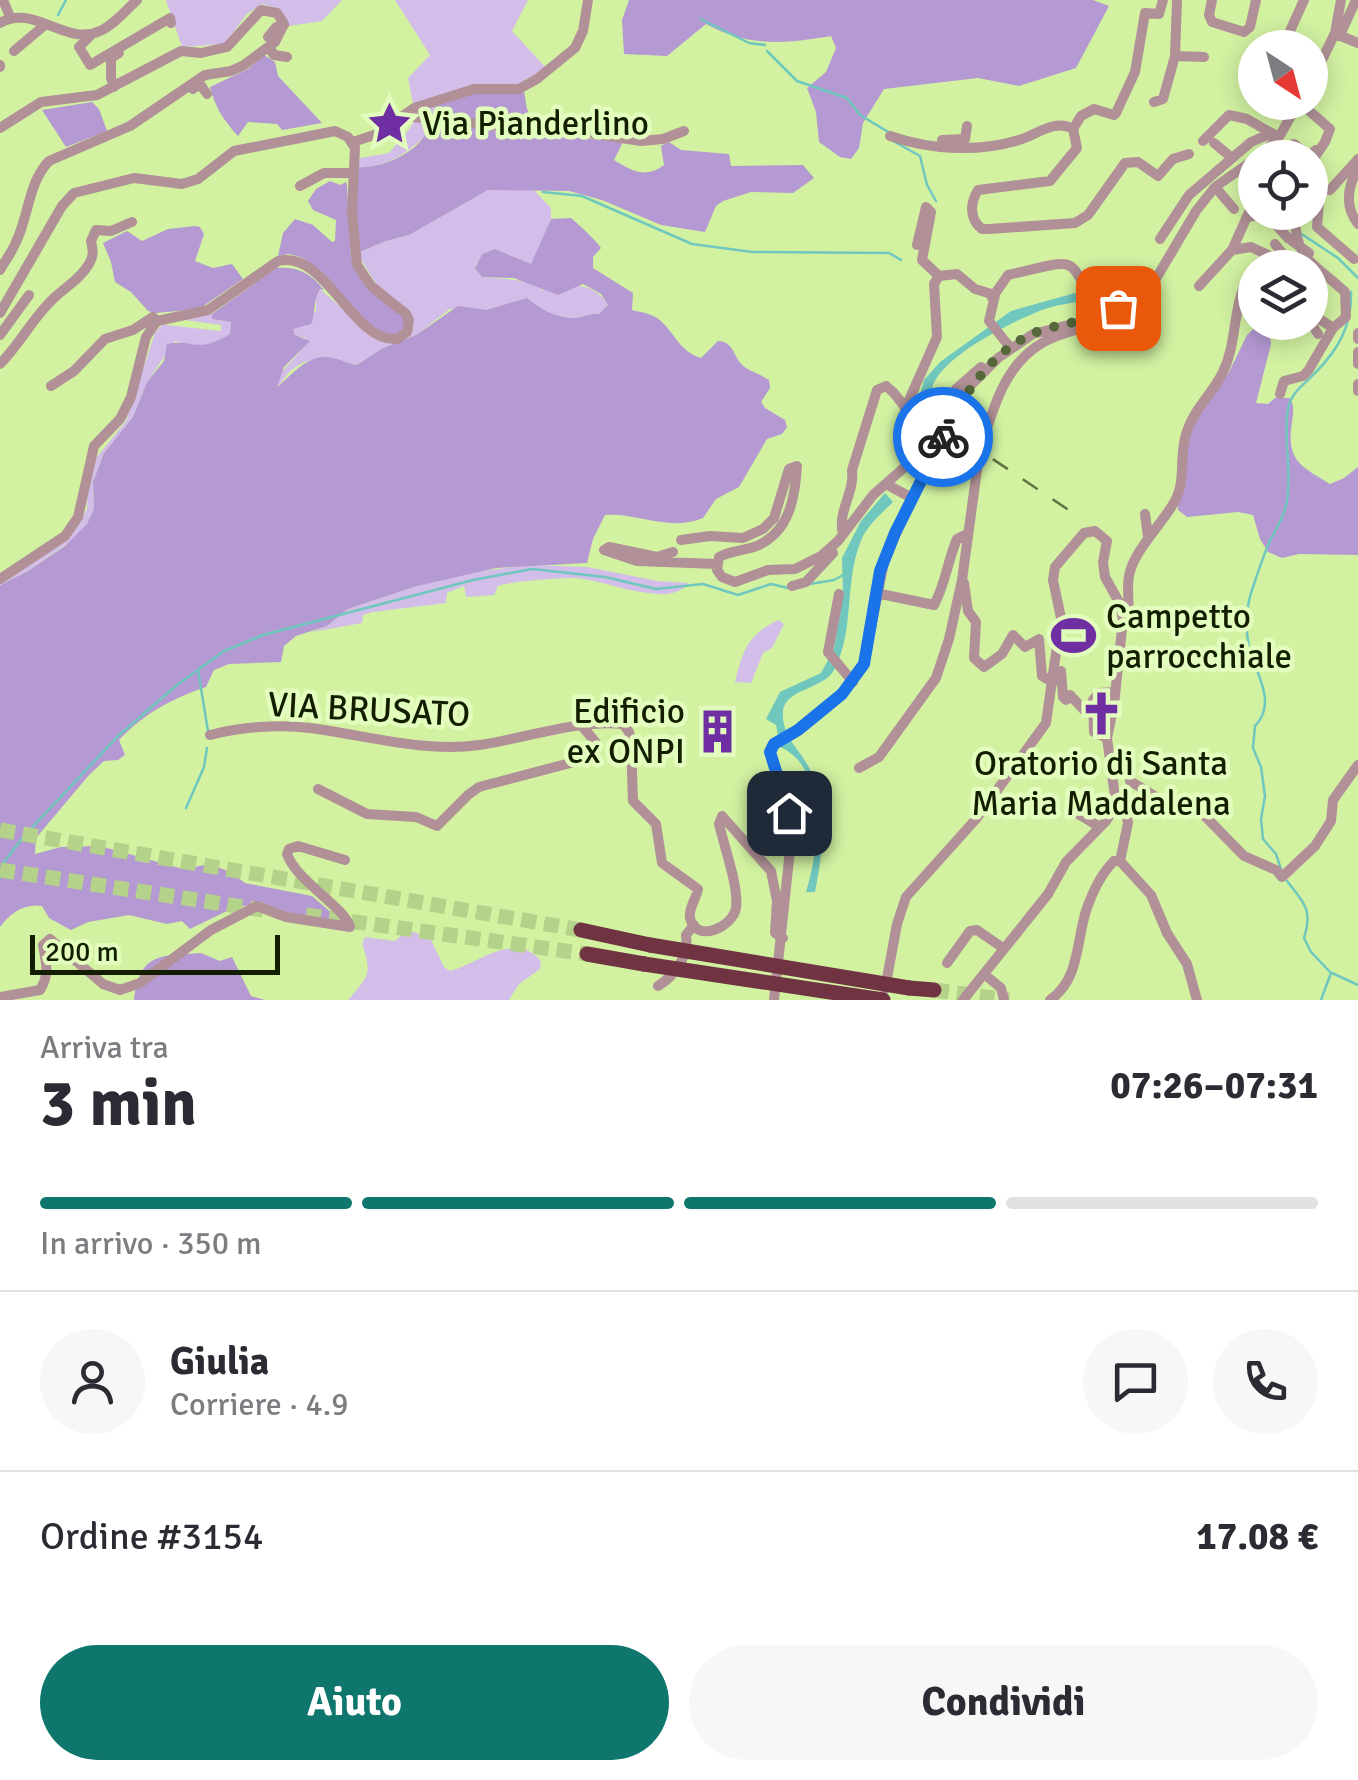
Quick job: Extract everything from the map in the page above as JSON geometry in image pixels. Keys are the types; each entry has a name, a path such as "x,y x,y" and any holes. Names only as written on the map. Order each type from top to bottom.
{"highway":[{"path":"582,930 650,946 934,990"},
{"path":"587,954 884,1000"}],"street":[{"path":"3,0 5,20 26,16 72,33 91,34 101,31 137,0"},
{"path":"353,142 377,134 414,108 474,89 519,89 537,79 575,48 583,32 588,0"},
{"path":"1073,129 1081,116 1094,109 1116,113 1130,87 1145,13 1160,14 1163,0"},
{"path":"1154,102 1163,99 1175,56 1176,0"},
{"path":"1212,0 1212,22 1244,32 1250,27 1256,0"},
{"path":"1291,30 1304,0"},
{"path":"1337,34 1341,0"},
{"path":"1328,48 1356,0"},
{"path":"0,128 40,102 88,97 181,50 201,53 227,47 261,10 277,13 284,24 269,42 231,71 204,75 130,126 50,161 43,168 17,241 0,270"},
{"path":"91,34 79,46 90,65 172,19 112,58 110,78 114,87"},
{"path":"14,51 46,24"},
{"path":"1337,34 1358,42"},
{"path":"269,42 274,55 286,57"},
{"path":"1175,56 1204,57"},
{"path":"146,115 156,115 200,84 206,94"},
{"path":"1207,141 1223,113"},
{"path":"1207,141 1230,115 1275,135"},
{"path":"404,116 562,129 641,141 663,139 684,131"},
{"path":"1272,140 1286,120"},
{"path":"890,136 918,145 978,148 1006,144 1056,125 1073,129"},
{"path":"918,145 921,141 965,139 966,126"},
{"path":"1073,129 1077,148 1050,181 982,188 976,194 974,219 982,229 1075,223 1088,215 1125,163 1138,162 1158,176 1173,159 1189,154"},
{"path":"0,313 62,206 74,193 134,178 182,184 198,179 234,151 334,131 343,132 353,142 355,153 352,173 356,265 371,286 406,314 409,326 402,336 390,340 378,336 309,268 286,259 208,310 157,321 146,338 120,419 94,446 78,517 65,536 0,578"},
{"path":"1160,240 1190,195 1251,142 1275,135"},
{"path":"1207,141 1232,158"},
{"path":"1328,188 1336,185 1358,159"},
{"path":"1358,168 1349,183 1353,219 1358,224"},
{"path":"300,186 324,173 352,173"},
{"path":"774,1000 791,841 789,813 770,752 774,744 798,730 853,682 864,664 884,562 969,387 1010,348 1039,331 1131,299 1157,277 1215,187 1238,175"},
{"path":"1350,200 1355,181"},
{"path":"1215,187 1234,209"},
{"path":"917,245 926,207 931,212 921,256 939,276"},
{"path":"1022,215 1023,228"},
{"path":"0,364 51,300 74,284 90,263 96,230 111,231 132,222"},
{"path":"1199,286 1232,250 1241,230"},
{"path":"1281,230 1347,288 1358,290"},
{"path":"1280,394 1284,381 1308,371 1333,328 1346,318 1346,292 1298,248 1294,230"},
{"path":"1320,230 1354,259"},
{"path":"1276,244 1280,250"},
{"path":"1122,625 1128,619 1129,575 1148,537 1178,495 1180,458 1188,428 1222,374 1234,342 1234,307 1253,267 1268,256 1250,248 1232,250"},
{"path":"1009,346 990,321 993,297 1008,274 1064,262 1074,266 1097,314"},
{"path":"939,276 957,274 974,289 993,297"},
{"path":"906,409 937,338 934,284 939,276"},
{"path":"0,335 29,295"},
{"path":"858,768 879,758 936,678 950,639 981,450 1002,386 1042,342 1089,325 1097,314"},
{"path":"51,386 74,371 106,340 133,330 153,316 157,321"},
{"path":"1328,325 1333,328"},
{"path":"1358,352 1358,364"},
{"path":"948,401 982,366"},
{"path":"843,534 840,525 853,482 852,470 877,390 886,386 931,439 940,442"},
{"path":"682,540 710,536 743,538 763,529 774,518 789,470 797,466 791,508 776,532 762,544 726,552 719,556 717,564 722,577 735,582 768,570 795,569 821,556 873,496 940,442"},
{"path":"886,484 912,498"},
{"path":"821,556 816,568 791,590 820,570 872,504 873,496"},
{"path":"1145,514 1148,537"},
{"path":"884,1000 903,902 976,819 1040,736 1050,711 1060,608 1052,573 1062,554 1088,531 1099,532 1107,541 1105,578 1119,602 1122,625 1107,738 1118,798 1128,823 1120,861"},
{"path":"876,593 934,605 946,584 947,563 957,539 967,534"},
{"path":"673,552 657,557 610,547 604,550 637,561 717,564"},
{"path":"962,578 968,611 976,622 974,658 984,668 1002,654 1012,636 1016,635 1026,647 1038,639 1042,676 1053,682"},
{"path":"839,594 828,652 853,682"},
{"path":"1055,664 1062,667 1063,697 1066,700 1073,696 1086,712 1094,710"},
{"path":"1107,738 1094,732 1094,696 1114,692"},
{"name":"VIA BRUSATO","path":"210,735 228,730 300,727 408,744 478,745 557,728 620,723 628,728 633,754 634,804 656,824 662,863 698,888 690,912 694,925"},
{"path":"318,789 366,814 416,817 438,826 479,788 593,757 596,744 583,727"},
{"path":"1118,798 1151,808 1188,804 1198,809 1244,856 1284,876 1315,846 1330,821 1334,800 1358,766"},
{"path":"1130,781 1170,806"},
{"path":"963,1000 1048,894 1066,862 1112,813 1118,798"},
{"path":"1078,814 1100,827"},
{"path":"658,986 682,962 688,947 686,935 694,925 715,931 736,912 735,891 718,824 722,816 771,871 778,900 775,933 782,938"},
{"path":"0,997 40,990 48,964 43,946 50,939 103,984 120,990 140,983 212,930 257,906 286,917 350,927 348,918 316,891 291,864 287,854 298,846 345,860"},
{"path":"1050,1000 1061,992 1071,974 1092,894 1114,861 1120,861 1151,895 1161,922 1187,964 1198,1000"},
{"path":"947,963 970,931 977,930 1003,948"},
{"path":"984,974 1001,988 1004,1000"}],"shaded area":[{"path":"166,0 342,0 322,21 289,26 276,8 262,4 247,14 224,44 182,47"},
{"path":"395,0 528,0 512,31 549,71 524,80 524,91 427,134 396,158 358,167 360,158 389,153 410,128 416,118 408,78 430,55"},
{"path":"629,0 1093,0 1109,6 1076,68 1019,86 978,78 884,89 863,123 859,148 851,159 840,157 819,142 816,112 807,88 826,72 836,48 831,36 767,42 737,37 706,24 667,56 624,54 622,20"},
{"path":"264,55 275,62 278,76 322,123 282,130 277,124 248,122 238,136 217,107 210,87 248,69"},
{"path":"524,91 527,109 540,134 623,142 614,160 633,170 651,172 664,165 661,146 669,142 681,150 729,154 731,166 803,165 814,178 793,193 751,192 723,201 716,206 705,232 661,225 569,191 488,190 409,235 357,253 354,179 358,167 387,162 416,146 428,128 434,107 472,94"},
{"path":"92,102 99,109 107,131 66,147 42,110"},
{"path":"330,181 347,185 351,256 356,271 404,317 404,331 391,336 372,327 303,258 278,256 283,233 295,219 313,225 335,241 336,220 313,210 308,201 316,189"},
{"path":"533,189 551,208 551,219 531,265 495,249 482,254 475,267 482,277 521,281 543,290 587,288 608,305 599,314 561,316 527,299 486,310 450,309 416,335 381,349 357,365 325,359 309,361 293,369 276,387 307,339 295,335 292,328 316,311 320,289 379,341 390,342 381,292 357,253 409,235 488,190"},
{"path":"571,218 601,248 593,257 593,268 633,293 632,310 657,318 687,350 701,358 718,341 724,342 749,370 769,380 770,388 761,402 785,420 787,427 782,434 767,439 739,487 716,499 703,518 666,523 605,515 587,563 496,568 417,586 348,609 327,626 296,636 284,646 281,662 229,664 214,670 206,687 159,708 129,730 119,740 125,755 104,761 36,838 35,854 61,847 100,846 183,869 210,864 245,883 312,896 341,921 282,912 260,903 233,908 190,929 182,921 167,924 129,915 88,922 71,930 49,918 42,906 36,905 18,910 0,927 0,585 65,546 87,524 94,509 93,482 104,453 133,417 147,382 164,361 167,344 209,344 230,334 231,322 212,319 212,314 276,268 303,272 324,290 318,293 311,324 293,329 295,335 310,341 284,367 277,387 316,358 357,365 381,349 416,335 458,306 486,310 527,298 561,316 599,314 608,305 601,294 583,284 558,295 514,278 482,277 475,268 482,254 495,249 531,264 551,219"},
{"path":"195,226 204,234 195,261 213,268 232,264 243,279 199,309 156,313 148,311 131,292 115,282 103,243 127,231 142,241 168,229"},
{"path":"212,314 212,319 231,322 230,334 203,345 175,341 147,382 133,417 104,453 93,482 94,509 78,536 28,571 0,585 75,530 87,509 88,485 96,458 126,421 155,333 162,325 221,331 221,325 185,320"},
{"path":"1245,340 1270,340 1256,403 1290,398 1293,454 1320,478 1330,484 1358,467 1358,555 1299,554 1282,558 1268,552 1253,515 1238,512 1187,517 1178,510 1177,495 1191,425 1228,374"},
{"path":"529,565 587,567 688,583 679,591 652,594 576,578 548,579 504,584 498,586 494,595 466,597 464,586 447,593 446,603 373,612 363,615 362,623 312,632 327,626 348,609 417,586 474,572"},
{"path":"778,620 784,624 772,648 763,653 751,683 735,682 748,644"},
{"path":"408,930 430,938 444,967 450,971 508,948 531,952 541,961 540,969 519,984 509,1000 348,1000 367,975 362,944 365,937 395,941"},
{"path":"201,953 220,961 232,957 251,996 265,1000 134,1000 141,973 154,960"}],"water":[{"path":"1082,291 1087,300 1018,320 949,363 932,388 946,413 944,417 929,394 920,395 924,380 940,362 1011,311"},
{"path":"885,493 893,502 866,531 857,552 845,638 834,670 790,698 783,711 785,729 816,786 822,816 815,892 806,892 816,834 813,791 796,758 780,747 776,725 766,719 780,692 821,673 834,649 843,591 842,558 861,521"}],"waterway":[{"path":"58,15 66,0"},
{"path":"701,19 749,43 765,45"},
{"path":"767,51 797,81 847,98 860,115 890,133"},
{"path":"893,141 920,156 927,185 936,201"},
{"path":"543,192 582,196 692,244 752,252 889,253 901,260"},
{"path":"1300,233 1338,258 1358,278"},
{"path":"1281,869 1276,854 1263,839 1265,796 1261,767 1253,748 1255,726 1262,717 1265,697 1249,647 1248,609 1263,559 1286,507 1290,403 1337,346 1349,315 1351,292"},
{"path":"0,878 4,862 25,835 118,736 224,651 263,635 473,580 532,569 605,577 656,589 703,584 738,595 771,584 788,588"},
{"path":"810,584 845,574"},
{"path":"198,670 208,731"},
{"path":"186,808 204,767 207,748"},
{"path":"1287,881 1305,907 1308,920 1304,938 1311,952 1331,973 1321,1000"},
{"path":"1332,973 1358,985"}],"tunnel":[{"path":"0,830 581,930"},
{"path":"0,870 263,910"},
{"path":"306,915 587,954"},
{"path":"934,990 1009,1000"}],"railway":[{"path":"963,439 1079,517"}],"way so far":[{"path":"943,437 969,387 1010,348 1039,331 1096,318 1118,308"}],"place":[{"name":"Via Pianderlino","path":"389,123"},
{"name":"Campetto parrocchiale","path":"1073,636"},
{"name":"Oratorio di Santa Maria Maddalena","path":"1101,713"},
{"name":"Edificio ex ONPI","path":"718,731"}],"route":[{"path":"789,813 770,752 774,744 842,694 864,664 880,571 943,437"}]}
